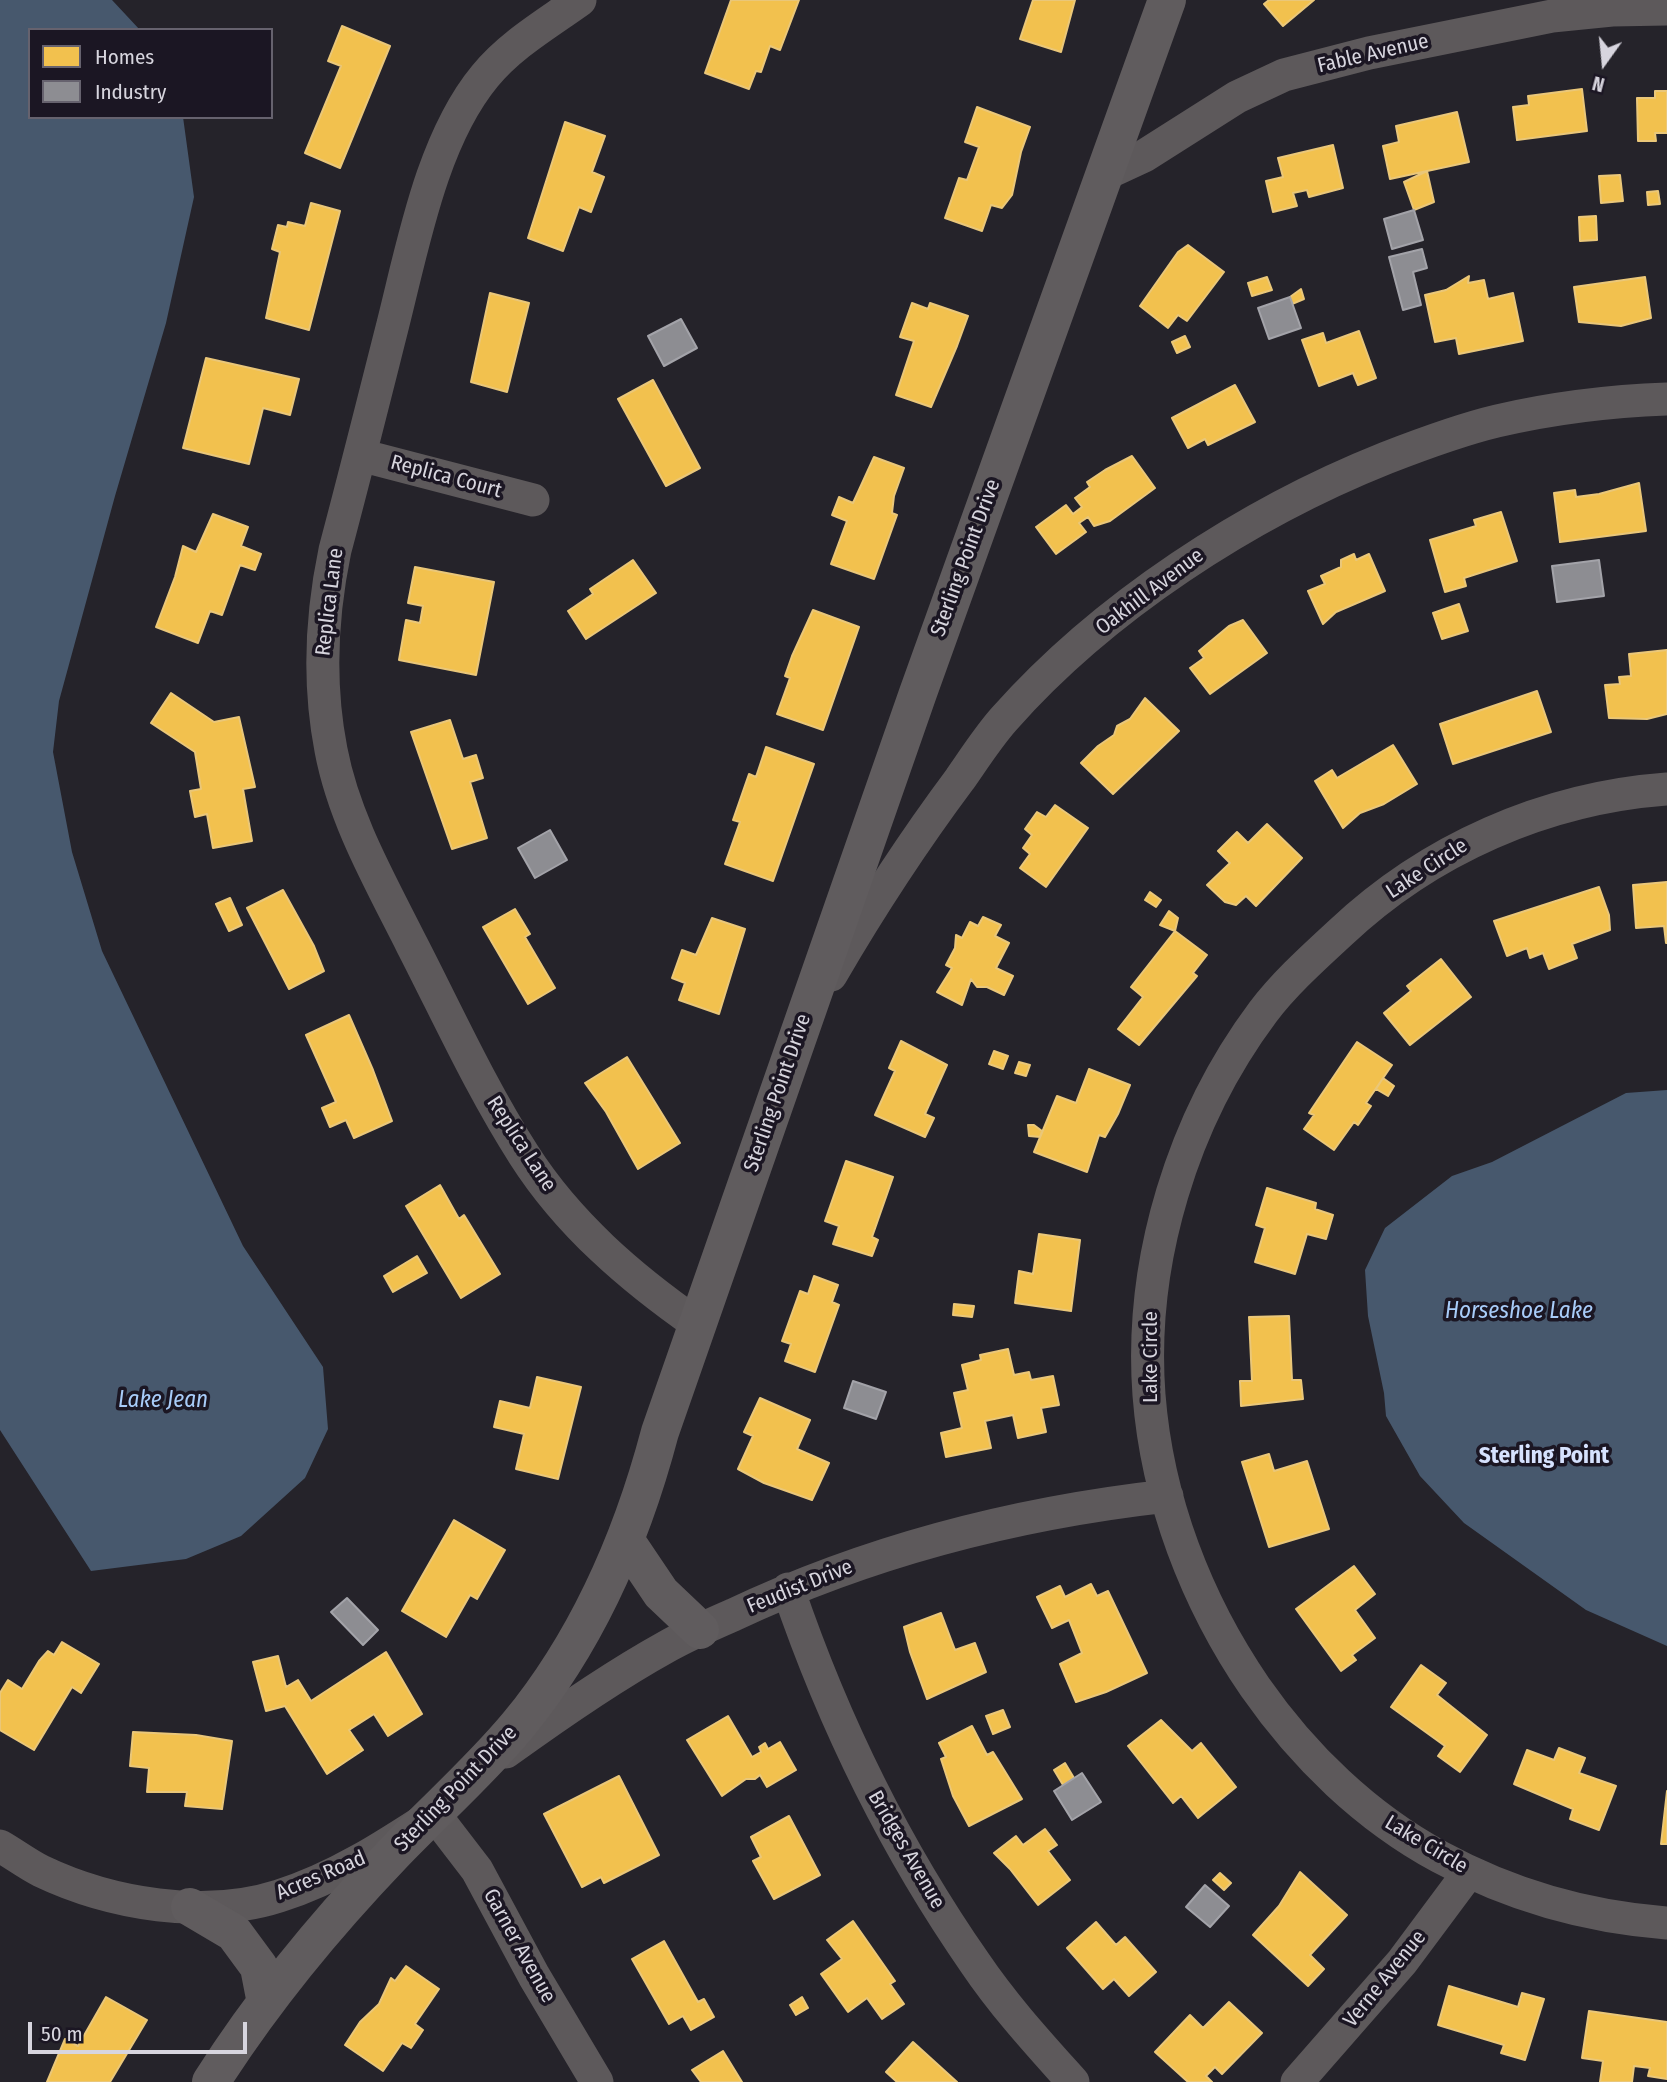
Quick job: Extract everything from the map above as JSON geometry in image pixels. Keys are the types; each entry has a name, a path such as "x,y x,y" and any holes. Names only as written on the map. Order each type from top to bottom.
{"street":[{"name":"Replica Lane","path":"580,0 524,40 485,76 460,114 437,164 414,239 335,550 328,583 322,639 323,696 331,751 346,806 395,911 493,1103 525,1157 564,1208 608,1254 656,1295 697,1324"},
{"name":"Sterling Point Drive","path":"211,2082 238,2040 312,1943 393,1853 473,1777 519,1724 561,1667 596,1605 626,1541 697,1324 1167,0"},
{"name":"Fable Avenue","path":"1103,175 1144,156 1237,97 1284,75 1368,52 1552,16 1612,10 1667,9"},
{"name":"Oakhill Avenue","path":"802,1025 863,920 931,818 1004,719 1065,659 1130,603 1200,553 1274,509 1352,472 1431,440 1497,421 1580,406 1667,399"},
{"name":"Replica Court","path":"360,455 533,500"},
{"name":"Lake Circle","path":"1667,789 1594,799 1532,816 1472,839 1413,874 1359,915 1299,970 1264,1011 1236,1054 1205,1110 1180,1169 1163,1230 1152,1293 1148,1345 1149,1396 1158,1459 1186,1558 1206,1604 1237,1660 1273,1713 1305,1751 1348,1793 1396,1829 1436,1855 1469,1872 1513,1891 1571,1907 1667,1923"},
{"name":"Feudist Drive","path":"473,1777 567,1707 667,1647 788,1589 874,1557 945,1536 1037,1514 1167,1496"},
{"path":"626,1541 661,1593 700,1630"},
{"name":"Bridges Avenue","path":"788,1589 840,1726 872,1791 941,1912 976,1965 1024,2028 1073,2082"},
{"name":"Acres Road","path":"0,1846 41,1871 94,1892 142,1903 190,1907 229,1905 277,1897 313,1883 371,1855 434,1814"},
{"name":"Garner Avenue","path":"434,1814 477,1870 534,1976 597,2082"},
{"name":"Verne Avenue","path":"1297,2082 1402,1962 1469,1872"},
{"path":"190,1907 233,1933 259,1967 267,2003"}],"water":[{"name":"Lake Jean","path":"0,0 112,0 138,28 28,28 28,119 183,119 194,197 166,323 59,701 53,752 72,852 102,951 243,1246 323,1367 328,1429 305,1478 241,1536 186,1559 91,1571 0,1430"},
{"name":"Horseshoe Lake","path":"1667,1090 1667,1646 1586,1610 1464,1523 1420,1476 1386,1416 1384,1393 1368,1316 1365,1270 1385,1228 1452,1176 1492,1162 1626,1093"}],"building: Homes":[{"path":"731,0 799,0 780,50 770,46 761,72 756,71 749,89 705,73"},
{"path":"1033,0 1075,0 1061,52 1020,39"},
{"path":"1269,0 1314,0 1283,26 1264,4"},
{"path":"342,26 390,46 340,168 305,153 341,66 328,61"},
{"path":"1582,89 1587,131 1517,140 1513,107 1529,105 1528,96"},
{"path":"1655,91 1667,91 1667,133 1655,133 1656,141 1638,141 1637,98 1655,98"},
{"path":"977,107 1030,127 1021,152 1012,195 1002,208 991,205 982,231 945,218 959,178 967,180 979,147 965,142"},
{"path":"1457,112 1469,162 1390,179 1383,146 1399,142 1396,126"},
{"path":"565,122 605,136 592,172 604,177 591,212 579,207 563,251 528,238"},
{"path":"1333,145 1343,188 1309,197 1307,190 1293,193 1297,206 1273,212 1266,181 1283,177 1278,158"},
{"path":"1427,171 1434,202 1414,210 1404,182"},
{"path":"1620,175 1623,201 1601,203 1599,176"},
{"path":"1658,191 1660,204 1648,205 1647,192"},
{"path":"311,203 340,211 309,330 266,318 280,252 272,249 278,225 287,227 288,222 305,226"},
{"path":"1596,216 1597,240 1580,241 1579,217"},
{"path":"1188,245 1224,272 1187,321 1178,315 1168,328 1140,306 1178,252"},
{"path":"1469,276 1468,283 1484,280 1488,299 1513,293 1523,341 1459,354 1456,338 1435,342 1425,295 1446,290"},
{"path":"1267,277 1272,290 1252,296 1248,283"},
{"path":"1645,277 1651,318 1621,326 1579,322 1574,287"},
{"path":"1301,289 1304,299 1292,304 1290,297"},
{"path":"490,293 529,303 507,392 471,382"},
{"path":"912,303 928,309 930,303 968,316 931,407 896,395 914,341 900,337"},
{"path":"1359,331 1376,378 1358,385 1353,373 1319,386 1302,340 1323,333 1326,343"},
{"path":"1185,336 1190,347 1177,353 1172,342"},
{"path":"206,358 299,379 290,415 263,408 249,464 183,448"},
{"path":"653,380 700,468 666,486 618,399"},
{"path":"1235,385 1255,422 1208,445 1205,439 1188,448 1172,418"},
{"path":"1132,456 1155,488 1110,521 1094,526 1088,517 1079,523 1086,532 1056,554 1036,527 1066,505 1073,514 1082,507 1075,498 1090,487 1087,482"},
{"path":"874,457 904,468 894,496 892,513 897,515 874,579 831,564 847,521 832,515 839,497 853,503"},
{"path":"1639,483 1646,531 1560,542 1554,493 1575,490 1576,497"},
{"path":"1501,512 1517,561 1464,578 1466,586 1445,592 1430,540 1476,526 1474,520"},
{"path":"213,514 248,527 241,546 261,554 255,570 240,565 222,615 210,611 198,643 156,627 175,577 183,546 196,552"},
{"path":"1354,554 1356,560 1369,554 1385,591 1336,612 1323,624 1308,591 1325,584 1321,576 1341,567 1341,560"},
{"path":"633,560 656,593 586,639 568,611 593,594 590,589"},
{"path":"415,567 494,582 476,675 399,660 406,620 420,623 423,606 408,603"},
{"path":"1459,604 1468,631 1442,639 1433,613"},
{"path":"813,610 859,627 823,730 777,714 790,678 785,676"},
{"path":"1243,620 1267,653 1210,694 1190,668 1204,658 1199,651 1229,626"},
{"path":"1667,650 1667,714 1647,719 1609,718 1605,685 1620,684 1619,677 1631,676 1629,654"},
{"path":"1537,691 1551,732 1453,764 1440,724"},
{"path":"171,693 214,722 239,717 255,787 243,789 252,841 213,848 207,814 195,817 190,791 201,789 195,752 151,723"},
{"path":"1145,698 1179,731 1113,794 1081,763 1114,735 1117,726 1130,719"},
{"path":"450,720 463,759 476,755 483,778 470,782 487,838 452,849 411,732"},
{"path":"1393,745 1417,784 1384,804 1360,813 1343,828 1315,781 1332,770 1337,778"},
{"path":"766,747 814,764 773,881 725,864 740,822 733,820 749,774 756,777"},
{"path":"1055,805 1088,828 1046,887 1020,868 1030,854 1023,848 1032,835 1025,829 1037,812 1046,817"},
{"path":"1267,824 1302,858 1256,906 1246,896 1236,905 1225,902 1207,885 1230,863 1218,851 1237,832 1248,843"},
{"path":"1667,882 1666,943 1664,926 1636,928 1633,885"},
{"path":"1599,887 1609,915 1610,930 1572,944 1577,958 1549,969 1543,953 1530,958 1527,948 1507,956 1494,921"},
{"path":"283,890 314,946 324,971 289,989 247,908"},
{"path":"1150,892 1161,900 1156,907 1145,900"},
{"path":"230,898 242,925 229,931 216,904"},
{"path":"515,909 530,934 525,937 555,988 528,1004 483,927"},
{"path":"1169,911 1178,918 1175,931 1160,925"},
{"path":"983,917 1001,925 995,936 1009,943 996,968 1013,976 1004,995 987,987 977,987 971,979 962,1005 937,992 952,968 946,965 955,948 956,935 962,938 970,922 978,926"},
{"path":"712,918 745,929 719,1014 679,1000 685,983 672,978 682,950 696,955"},
{"path":"1175,931 1207,955 1193,973 1197,976 1139,1045 1118,1029 1143,997 1131,987"},
{"path":"1441,959 1471,997 1410,1045 1384,1013 1411,991 1407,986"},
{"path":"349,1015 392,1121 354,1138 346,1120 330,1127 322,1108 336,1102 306,1035"},
{"path":"901,1041 947,1065 925,1114 934,1118 925,1137 875,1115 895,1071 889,1068"},
{"path":"1357,1042 1392,1065 1366,1103 1371,1106 1358,1125 1354,1122 1334,1150 1304,1129 1314,1115 1309,1113"},
{"path":"994,1051 1008,1056 1003,1069 989,1064"},
{"path":"627,1057 680,1143 638,1169 606,1112 585,1083"},
{"path":"1019,1062 1030,1065 1026,1076 1015,1073"},
{"path":"1089,1069 1130,1085 1105,1137 1099,1135 1087,1172 1034,1152 1057,1096 1076,1103"},
{"path":"1383,1078 1394,1086 1388,1096 1376,1089"},
{"path":"1028,1125 1034,1125 1042,1131 1040,1137 1029,1136"},
{"path":"846,1161 893,1177 872,1237 878,1240 872,1256 833,1244 839,1226 825,1221"},
{"path":"440,1185 459,1219 464,1215 500,1274 461,1298 406,1206"},
{"path":"1267,1188 1316,1203 1315,1209 1333,1215 1326,1239 1307,1234 1295,1274 1255,1262 1265,1228 1256,1225"},
{"path":"1039,1234 1080,1240 1071,1311 1015,1303 1019,1271 1033,1274"},
{"path":"417,1256 427,1273 393,1292 384,1276"},
{"path":"814,1276 838,1285 832,1302 839,1305 815,1372 785,1361 791,1344 782,1341 800,1291 808,1294"},
{"path":"954,1304 974,1306 972,1317 953,1315"},
{"path":"1289,1316 1292,1380 1301,1380 1303,1399 1241,1406 1240,1381 1252,1381 1249,1317"},
{"path":"1008,1349 1014,1375 1029,1372 1031,1380 1053,1376 1059,1405 1041,1408 1046,1432 1018,1438 1013,1415 985,1421 991,1448 946,1457 941,1433 962,1428 954,1393 968,1390 962,1365 981,1360 980,1355"},
{"path":"537,1377 581,1387 558,1479 516,1469 524,1434 494,1427 500,1401 530,1408"},
{"path":"760,1398 810,1420 797,1449 829,1463 812,1500 764,1483 738,1469 753,1436 744,1432"},
{"path":"1269,1454 1274,1471 1307,1461 1329,1529 1269,1547 1242,1462"},
{"path":"454,1520 505,1550 477,1599 470,1595 446,1637 402,1611"},
{"path":"1354,1566 1375,1594 1355,1610 1375,1638 1352,1655 1356,1660 1341,1671 1296,1609"},
{"path":"1091,1584 1097,1596 1108,1591 1147,1673 1076,1702 1060,1664 1082,1653 1069,1620 1052,1628 1037,1597 1060,1586 1065,1597"},
{"path":"941,1613 955,1650 975,1643 986,1672 927,1699 904,1627"},
{"path":"62,1642 99,1664 81,1693 72,1687 34,1750 0,1730 0,1693 8,1680 22,1689 39,1661 48,1651 54,1655"},
{"path":"386,1652 422,1714 388,1736 374,1714 349,1730 363,1750 327,1774 285,1706 266,1711 253,1662 278,1656 286,1687 298,1680 311,1701"},
{"path":"1421,1665 1446,1683 1437,1695 1487,1735 1460,1772 1438,1756 1445,1746 1391,1707"},
{"path":"1003,1710 1010,1727 993,1734 986,1716"},
{"path":"728,1716 752,1757 761,1752 759,1747 765,1743 768,1749 780,1742 796,1770 767,1787 760,1775 755,1779 746,1779 722,1796 687,1740"},
{"path":"1161,1720 1192,1751 1201,1743 1236,1787 1198,1818 1181,1796 1173,1803 1128,1746"},
{"path":"972,1726 987,1755 993,1752 1022,1799 969,1826 953,1796 941,1759 946,1757 939,1743"},
{"path":"133,1732 196,1735 232,1741 222,1809 185,1806 187,1792 147,1792 149,1768 130,1766"},
{"path":"1559,1748 1585,1758 1579,1773 1616,1786 1599,1830 1570,1819 1573,1809 1514,1784 1527,1750 1554,1760"},
{"path":"1065,1763 1074,1778 1063,1785 1054,1770"},
{"path":"619,1776 659,1855 604,1883 601,1877 582,1887 544,1814"},
{"path":"1667,1791 1667,1844 1661,1844"},
{"path":"789,1816 820,1875 774,1899 753,1861 761,1857 751,1837"},
{"path":"1045,1829 1057,1845 1048,1851 1070,1880 1038,1905 994,1853 1016,1836 1023,1845"},
{"path":"1300,1872 1347,1915 1310,1955 1324,1969 1308,1986 1253,1935 1279,1906"},
{"path":"1220,1873 1231,1883 1224,1890 1213,1880"},
{"path":"853,1921 895,1981 890,1984 904,2004 882,2019 867,1998 848,2012 821,1974 842,1959 827,1940"},
{"path":"1096,1922 1116,1945 1125,1937 1156,1972 1129,1996 1114,1979 1103,1989 1067,1948"},
{"path":"664,1941 698,2002 704,1999 714,2017 691,2030 683,2016 669,2024 632,1959"},
{"path":"406,1966 439,1989 415,2024 423,2030 411,2048 402,2043 383,2071 345,2045 360,2022 379,2004 391,1978 395,1981"},
{"path":"1449,1986 1518,2007 1522,1993 1544,1999 1525,2060 1501,2053 1504,2045 1438,2025"},
{"path":"106,1997 147,2020 110,2082 47,2082 65,2039 78,2046"},
{"path":"802,1997 808,2008 796,2015 790,2005"},
{"path":"1229,2002 1262,2033 1222,2074 1215,2067 1206,2076 1212,2082 1188,2082 1155,2052 1190,2015 1203,2028"},
{"path":"1589,2011 1667,2022 1667,2079 1648,2076 1650,2068 1634,2066 1632,2082 1600,2082 1603,2061 1582,2058"},
{"path":"913,2042 957,2082 897,2082 886,2072"},
{"path":"723,2051 742,2082 701,2082 692,2070"}],"building: Industry":[{"path":"1414,210 1423,240 1392,249 1384,219"},
{"path":"1422,249 1427,268 1413,272 1421,305 1403,310 1389,257"},
{"path":"1290,297 1301,328 1269,339 1258,308"},
{"path":"681,319 697,348 664,366 648,336"},
{"path":"1599,560 1604,596 1557,602 1552,566"},
{"path":"550,830 567,860 535,878 518,848"},
{"path":"853,1381 886,1392 876,1419 844,1408"},
{"path":"347,1598 378,1630 363,1645 331,1612"},
{"path":"1082,1773 1101,1802 1072,1820 1054,1791"},
{"path":"1205,1885 1229,1906 1210,1927 1186,1907"}],"district":[{"name":"Sterling Point","path":"1544,1457"}]}
